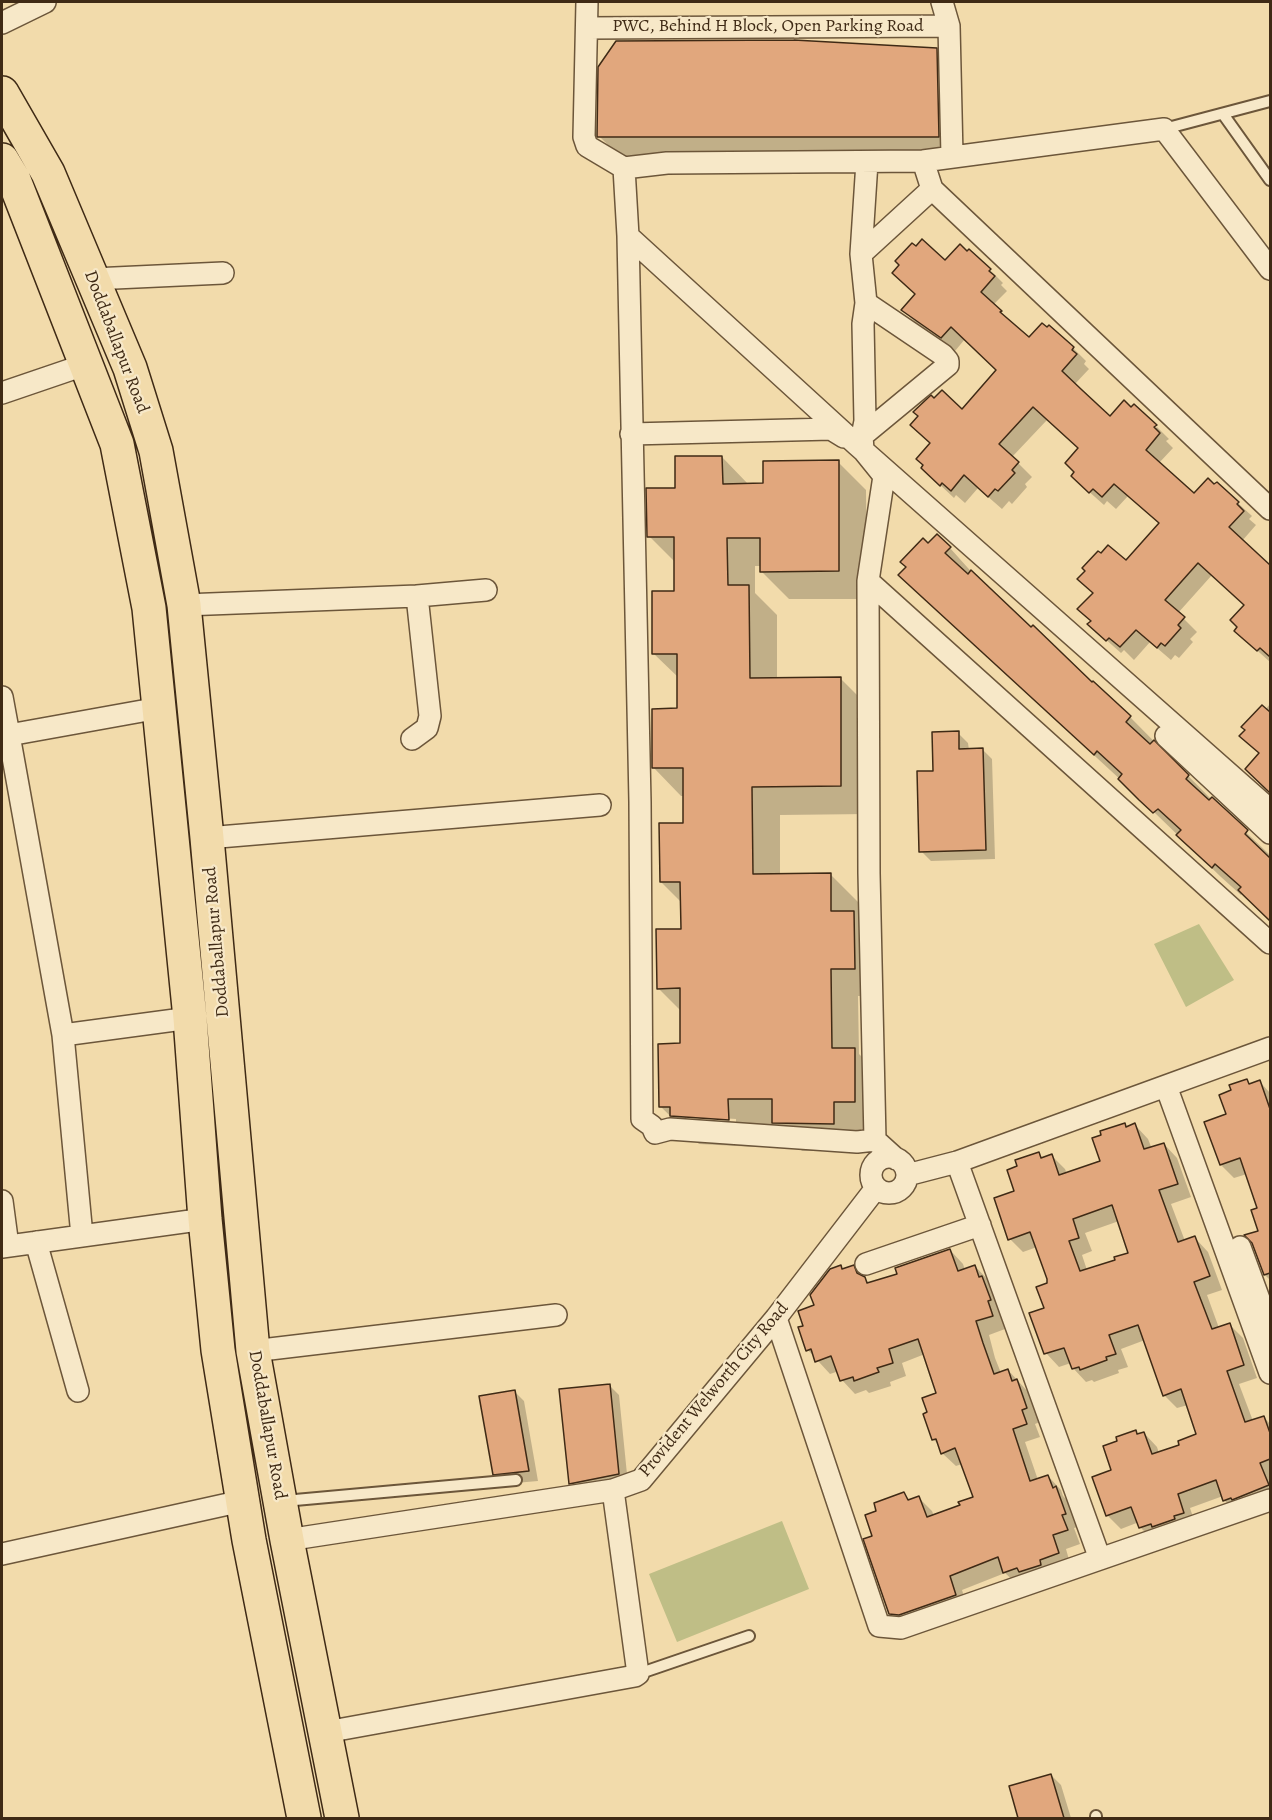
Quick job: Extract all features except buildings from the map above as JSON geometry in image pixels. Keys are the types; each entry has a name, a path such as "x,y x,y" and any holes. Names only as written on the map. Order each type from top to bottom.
{"main road":[{"name":"Doddaballapur Road","path":"2,93 48,173 130,368 156,451 184,605 253,1351 287,1540 342,1818"},
{"name":"Doddaballapur Road","path":"3,165 14,180 118,446 149,608 190,1018 205,1219 218,1350 242,1501 304,1818"}],"street":[{"path":"2,23 45,2"},
{"path":"587,2 584,137 587,146 624,168 667,163 923,161 1164,129 1270,269"},
{"path":"942,2 949,26 952,156"},
{"name":"PWC, Behind H Block, Open Parking Road","path":"587,28 949,26"},
{"path":"923,161 932,189 1270,509"},
{"path":"861,444 865,421 863,324 866,303 861,254 867,162"},
{"path":"624,168 628,236 640,802 642,1119 652,1126 655,1132 670,1129 856,1142 875,1140"},
{"path":"861,254 932,189"},
{"path":"628,236 1270,810"},
{"path":"93,279 223,273"},
{"path":"861,444 948,365 943,355 866,303"},
{"path":"2,393 87,364"},
{"path":"631,434 831,429 861,444 884,476 1270,833"},
{"path":"884,476 868,581 869,873 875,1140 901,1167 906,1182 896,1192 889,1193 876,1188 871,1175 876,1163 889,1157 901,1167 963,1159 1270,1048"},
{"path":"868,581 1270,943"},
{"path":"184,605 417,596 486,590"},
{"path":"412,739 427,728 430,716 417,596"},
{"path":"2,697 63,1035 82,1236"},
{"path":"9,735 159,708"},
{"path":"207,838 600,805"},
{"path":"63,1035 190,1018"},
{"path":"1172,1084 1270,1329"},
{"path":"1172,1084 1270,1372"},
{"path":"963,1159 980,1225 1106,1557"},
{"path":"963,1159 1106,1557"},
{"name":"Provident Welworth City Road","path":"287,1540 613,1490 641,1480 776,1318 876,1188"},
{"path":"2,1201 5,1246 205,1219"},
{"path":"866,1264 980,1225"},
{"path":"36,1242 78,1391"},
{"path":"253,1351 556,1315"},
{"path":"776,1318 879,1626 901,1628 1270,1500"},
{"path":"326,1732 638,1674 613,1490"},
{"path":"2,1554 242,1501"}],"lane":[{"path":"1164,129 1270,101"},
{"path":"1223,114 1270,180"},
{"path":"280,1501 516,1480"},
{"path":"638,1674 749,1636"}],"shaded area":[{"path":"1199,924 1234,980 1186,1007 1154,944"},
{"path":"782,1521 809,1589 677,1642 649,1574"}]}
